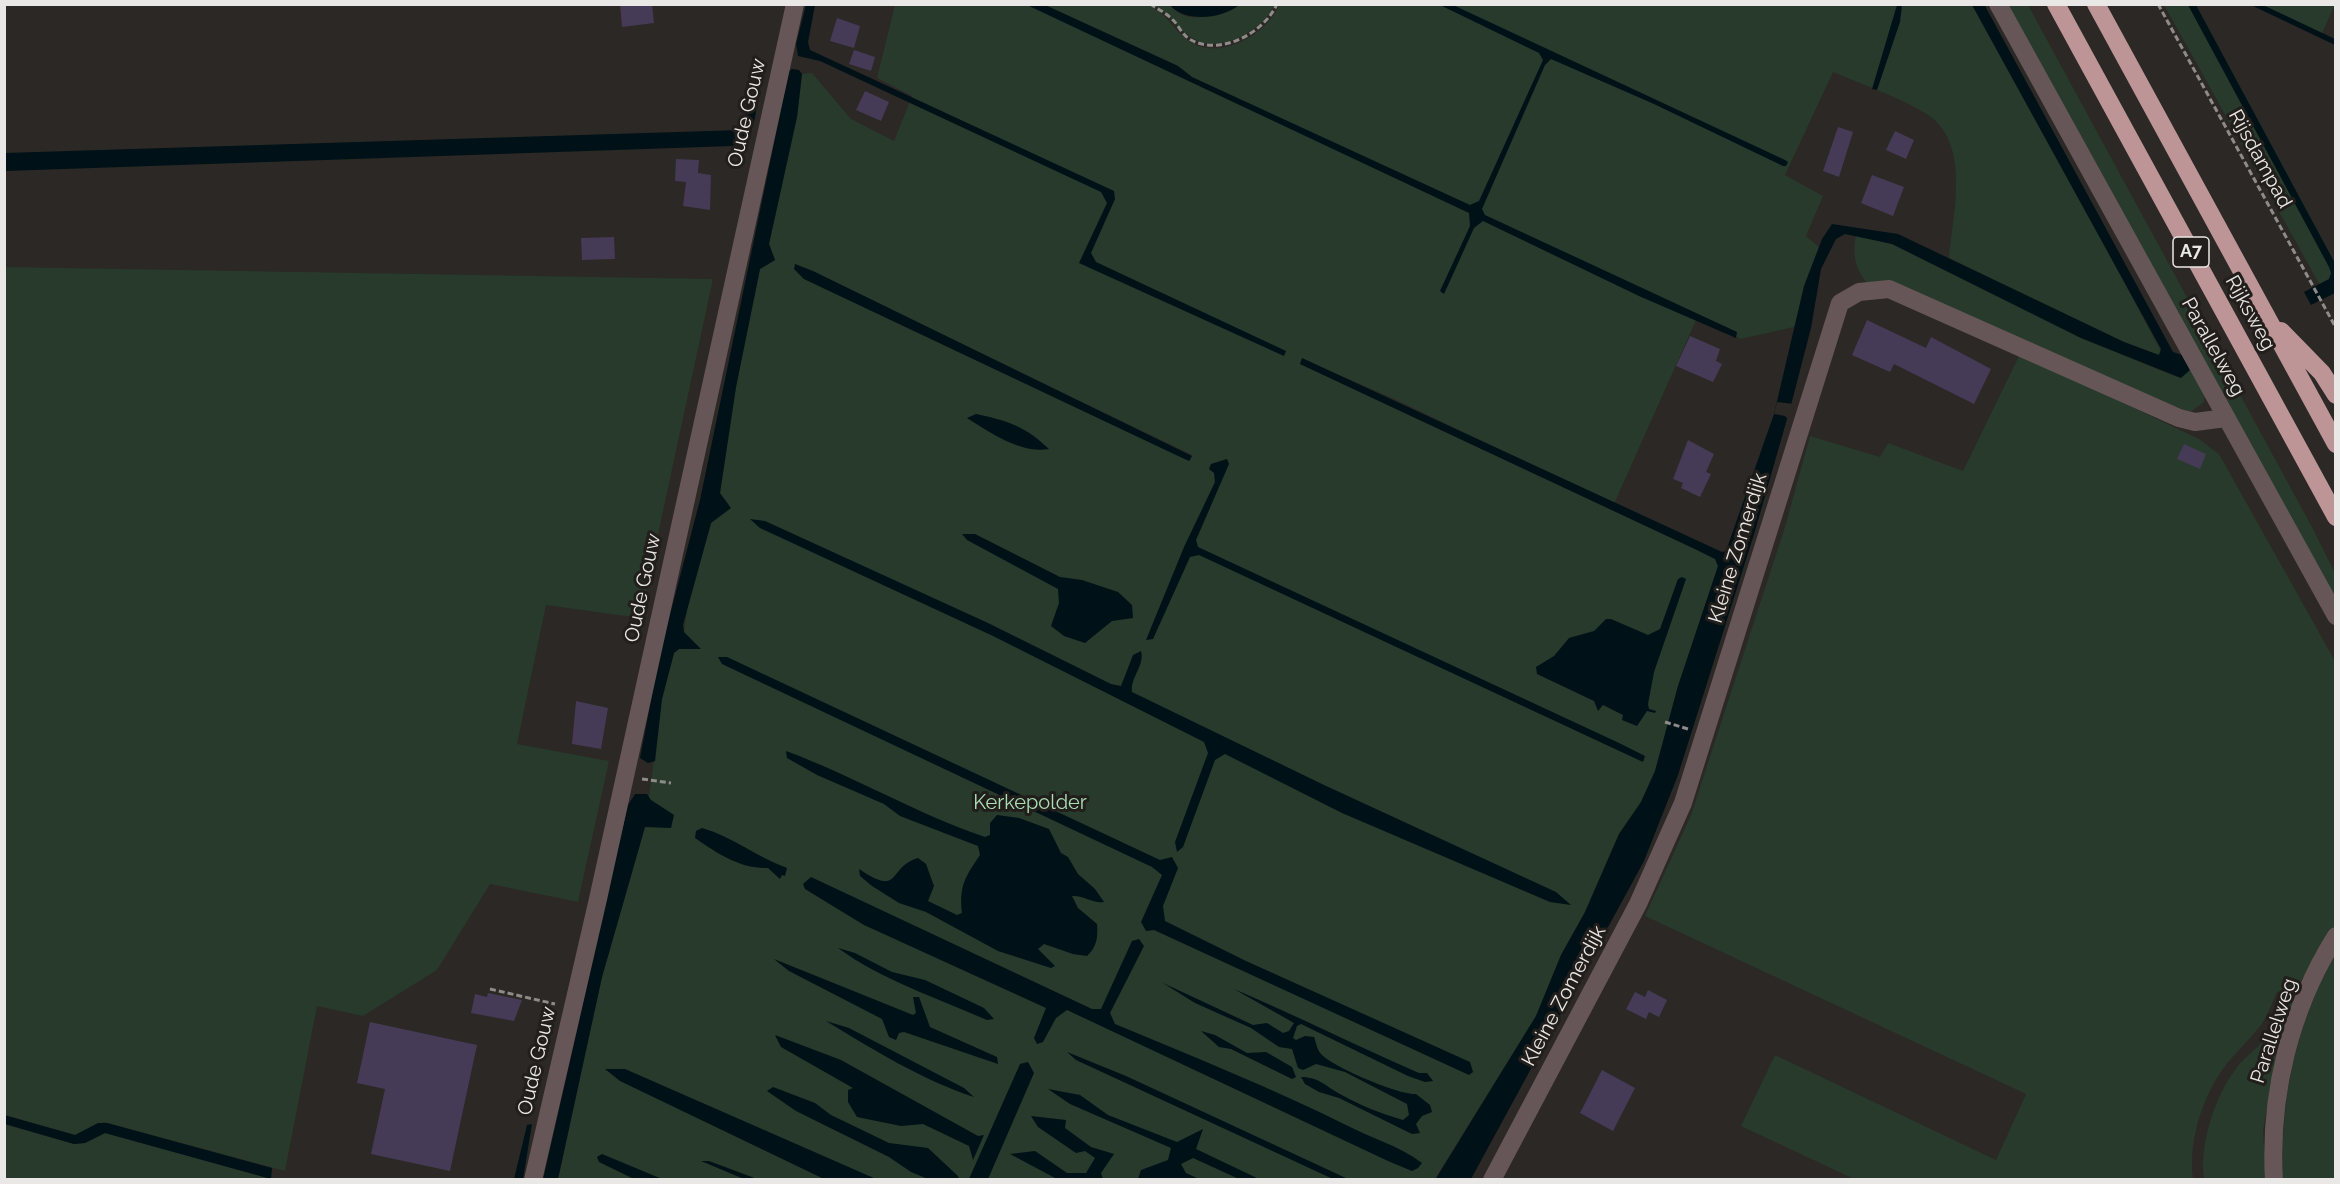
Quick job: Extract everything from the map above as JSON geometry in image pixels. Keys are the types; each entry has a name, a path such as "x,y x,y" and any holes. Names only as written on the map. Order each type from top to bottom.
{"highway":[{"name":"Rijksweg","path":"2056,4 2336,517"},
{"name":"Rijksweg","path":"2096,4 2336,444"},
{"name":"A7","path":"2265,315 2322,373 2336,395"}],"street":[{"name":"Oude Gouw","path":"533,1179 601,888 795,4"},
{"name":"Parallelweg","path":"1998,4 2336,616"},
{"name":"Kleine Zomerdijk","path":"1492,1179 1638,904 1683,803 1840,303 1859,292 1888,289 2179,418 2203,422 2226,418"},
{"name":"Parallelweg","path":"2274,1179 2273,1129 2280,1079 2303,1003 2336,936"}],"path":[{"path":"1150,4 1173,20 1191,40 1206,45 1221,45 1260,27 1277,4"},
{"name":"Rijsdampad","path":"2158,4 2336,328"},
{"path":"1665,722 1696,731"},
{"path":"650,780 671,783"},
{"path":"490,989 550,1002"}],"green space":[{"name":"Kerkepolder","path":"1114,3 1147,5 1166,17 1192,43 1216,48 1229,46 1254,34 1265,26 1279,5 1976,5 2161,351 2158,355 2124,342 1949,258 1956,180 1949,141 1940,125 1925,113 1903,101 1833,72 1785,175 1823,196 1806,236 1820,248 1798,326 1741,339 1697,318 1614,504 1392,398 1302,359 1300,364 1697,550 1715,559 1718,566 1678,686 1655,771 1641,802 1619,834 1585,912 1561,955 1536,1016 1435,1179 558,1180 602,977 645,827 662,699 674,653 684,632 690,586 695,580 720,493 736,387 760,269 775,260 769,244 797,117 802,74 812,73 851,119 894,141 912,96 877,78 895,5 1035,5 1253,105 1192,77 1178,66 1045,5","holes":["795,264 1192,455 1190,461 804,279"]},
{"path":"1245,4 1275,5 1269,15 1250,31 1239,38 1215,44 1203,43 1192,38 1153,5 1170,5 1178,12 1196,17 1215,14"},
{"path":"2335,4 2321,36 2254,5"},
{"path":"2007,5 2028,5 2312,527 2335,573 2335,601"},
{"path":"2164,5 2196,5 2335,262 2335,278 2321,287"},
{"path":"1856,235 1892,244 2081,338 2177,377 2190,370 2205,395 2204,402 2192,411 2181,411 1878,283 1866,282 1855,260"},
{"path":"4,267 713,279 640,618 546,605 517,744 609,761 578,902 490,884 437,970 363,1016 317,1006 285,1171 104,1122 75,1135 5,1115"},
{"path":"2020,354 2199,439 2219,454 2335,661 2335,925 2301,980 2276,1057 2263,1131 2266,1179 2204,1179 2204,1151 2210,1121 2222,1092 2237,1067 2268,1035 2285,991 2277,992 2261,1025 2227,1064 2205,1102 2194,1140 2193,1179 1854,1179 1741,1126 1775,1055 1996,1160 2026,1094 1645,916 1691,815 1785,527 1810,436 1880,457 1888,443 1963,471"},
{"path":"2335,956 2335,1179 2283,1180 2284,1121 2293,1064 2310,1009"},
{"path":"4,1124 74,1144 85,1143 105,1133 273,1179 5,1179"}],"shaded area":[{"path":"1984,4 2173,352 2182,355 2190,370 2181,378 2081,338 1892,244 1845,234 1836,239 1821,269 1811,328 1755,531 1678,775 1644,861 1471,1179 1435,1180 1536,1016 1561,955 1585,912 1619,834 1641,802 1655,771 1678,686 1718,566 1715,559 1697,550 1300,364 1302,358 1722,552 1726,551 1774,414 1804,286 1822,239 1832,224 1898,234 2124,342 2159,355 2161,349 1972,5"},
{"path":"806,5 815,5 808,42 810,50 1114,191 1115,199 1091,253 1096,262 1286,351 1284,356 1079,263 1107,203 1101,192 820,61 798,56 796,44"},
{"path":"1027,5 1045,5 1178,66 1192,77 1470,205 1479,201 1543,60 1539,53 1440,5 1453,5 1785,160 1788,162 1786,166 1783,166 1654,104 1551,59 1545,65 1482,209 1485,215 1737,332 1736,338 1639,296 1483,221 1474,228 1444,294 1440,291 1470,226 1469,213"},
{"path":"1170,5 1239,5 1214,16 1194,17 1177,11"},
{"path":"1897,5 1902,5 1900,22 1877,90 1872,89"},
{"path":"2188,5 2196,5 2335,263 2335,293 2311,305 2304,292 2329,279 2331,273 2329,267"},
{"path":"2251,5 2263,5 2335,39 2335,45"},
{"path":"799,70 802,74 797,117 769,244 775,260 760,269 736,387 720,493 731,508 711,523 683,625 684,632 701,649 679,649 674,653 662,699 655,761 648,763 640,758 660,653 700,500 789,71"},
{"path":"749,100 758,101 752,129 745,139 732,146 5,171 5,153 742,130"},
{"path":"795,264 1192,456 1189,461 804,279 794,269"},
{"path":"976,414 998,419 1024,430 1049,449 1027,448 1006,441 967,418"},
{"path":"1227,459 1229,464 1196,540 1198,547 1619,743 1645,756 1643,762 1199,555 1190,557 1153,639 1146,640 1184,547 1215,482 1214,473 1209,469 1211,464"},
{"path":"750,519 765,521 988,623 1111,684 1121,686 1133,655 1141,651 1141,662 1133,681 1132,692 1324,785 1556,892 1571,905 1550,902 1342,813 1225,754 1215,760 1183,847 1177,852 1175,842 1208,753 1204,742 993,636 760,528"},
{"path":"962,534 975,534 1060,577 1082,580 1118,592 1132,605 1133,618 1112,621 1085,643 1064,636 1051,626 1059,603 1058,589 967,540"},
{"path":"1682,577 1686,579 1654,672 1648,704 1649,709 1656,711 1655,713 1647,711 1637,726 1622,720 1623,715 1603,705 1598,711 1594,701 1537,674 1536,667 1554,656 1569,638 1594,631 1606,619 1648,635 1660,629 1678,579"},
{"path":"718,657 727,657 1160,860 1172,857 1178,868 1163,906 1165,921 1246,961 1470,1062 1473,1072 1469,1075 1154,930 1146,931 1141,922 1162,875 1152,867 722,664"},
{"path":"786,751 985,837 990,835 990,823 997,815 1019,818 1049,829 1061,853 1068,857 1078,874 1095,889 1104,902 1072,896 1078,908 1097,924 1097,937 1093,949 1087,956 1073,954 1044,944 1038,949 1055,966 1051,968 998,951 926,912 899,903 872,886 860,876 859,869 882,881 888,881 908,862 918,858 926,864 934,886 928,901 957,915 962,913 961,896 964,882 980,855 978,846 900,816 884,804 817,775 787,758"},
{"path":"635,794 647,794 651,800 674,815 671,828 645,827 602,977 558,1179 543,1180 628,805"},
{"path":"702,828 724,836 787,868 785,876 782,875 780,879 768,868 748,866 720,854 695,838 696,831"},
{"path":"811,877 1092,1009 1101,1009 1132,941 1139,939 1144,946 1110,1013 1115,1024 1291,1099 1395,1147 1422,1163 1412,1171 1388,1161 1067,1010 1056,1018 1043,1042 1037,1044 1034,1038 1046,1008 864,925 805,889 803,884"},
{"path":"838,948 855,953 892,972 925,980 984,1008 994,1019 987,1020 910,988 873,970"},
{"path":"774,959 913,1015 916,1013 913,997 919,997 930,1027 997,1057 998,1064 904,1032 899,1033 896,1040 889,1037 882,1019 789,971"},
{"path":"1163,983 1253,1025 1267,1023 1283,1033 1289,1031 1294,1023 1234,989 1419,1073 1427,1073 1433,1081 1425,1082 1408,1076 1301,1024 1297,1026 1293,1038 1296,1040 1305,1036 1314,1037 1320,1052 1338,1066 1381,1085 1416,1094 1430,1105 1432,1112 1422,1116 1416,1124 1420,1133 1412,1134 1339,1098 1319,1092 1305,1084 1301,1077 1317,1080 1355,1102 1387,1115 1403,1120 1409,1115 1407,1104 1345,1072 1316,1064 1303,1070 1298,1068 1292,1049 1279,1047 1251,1028 1195,1003"},
{"path":"826,1021 849,1028 964,1088 974,1097 916,1073"},
{"path":"1201,1031 1215,1035 1247,1053 1266,1052 1292,1067 1296,1077 1292,1079 1231,1049 1219,1047"},
{"path":"775,1035 841,1060 978,1136 984,1135 973,1160 969,1146 923,1124 901,1126 857,1117 848,1102 848,1090 853,1088 781,1047"},
{"path":"1067,1052 1126,1076 1348,1179 1333,1179 1076,1060"},
{"path":"1028,1062 1034,1073 988,1179 969,1179 1020,1064"},
{"path":"605,1069 625,1069 876,1179 824,1179 620,1081"},
{"path":"773,1087 815,1103 831,1115 889,1143 928,1148 959,1179 928,1179 911,1172 889,1157 796,1111 767,1091"},
{"path":"1048,1089 1080,1095 1108,1115 1177,1142 1203,1129 1196,1149 1259,1179 1239,1179 1193,1158 1181,1164 1186,1173 1199,1179 1138,1179 1141,1170 1168,1160 1171,1148 1070,1104"},
{"path":"4,1115 75,1135 98,1123 107,1123 272,1168 271,1179 105,1133 85,1143 74,1144 5,1124"},
{"path":"1031,1116 1066,1120 1065,1128 1091,1147 1114,1154 1101,1173 1103,1179 1057,1179 1010,1154 1035,1151 1067,1173 1086,1173 1095,1158 1085,1151 1076,1153 1038,1127"},
{"path":"532,1124 523,1179 514,1179 527,1125"},
{"path":"602,1154 662,1179 634,1179 599,1162 597,1157"},
{"path":"701,1161 709,1161 757,1179 744,1179"}],"pier":[{"path":"1777,402 1794,404 1789,421 1785,416 1774,414"}],"building":[{"path":"620,4 652,4 654,23 622,27"},
{"path":"837,18 860,26 854,48 830,41"},
{"path":"854,50 875,57 871,71 849,64"},
{"path":"865,91 889,102 881,121 856,110"},
{"path":"1838,127 1853,132 1839,177 1823,171"},
{"path":"1895,131 1914,140 1906,159 1886,150"},
{"path":"676,159 699,160 698,173 711,175 710,210 683,206 686,182 675,181"},
{"path":"1872,175 1904,187 1893,216 1861,203"},
{"path":"614,237 615,259 582,260 581,238"},
{"path":"1867,320 1926,348 1931,337 1991,369 1974,404 1894,364 1890,372 1852,355"},
{"path":"1690,336 1720,349 1716,361 1722,364 1713,382 1676,366"},
{"path":"1688,440 1714,454 1706,472 1711,474 1700,497 1681,488 1683,483 1673,479"},
{"path":"2184,444 2206,454 2200,469 2177,459"},
{"path":"576,701 608,708 601,749 572,744"},
{"path":"1648,990 1667,1000 1659,1017 1649,1012 1646,1019 1626,1009 1635,992 1645,997"},
{"path":"488,993 522,1000 514,1021 471,1013 475,994 487,997"},
{"path":"370,1022 477,1045 450,1171 371,1154 385,1089 357,1083"},
{"path":"1602,1070 1635,1088 1613,1131 1580,1113"}]}
